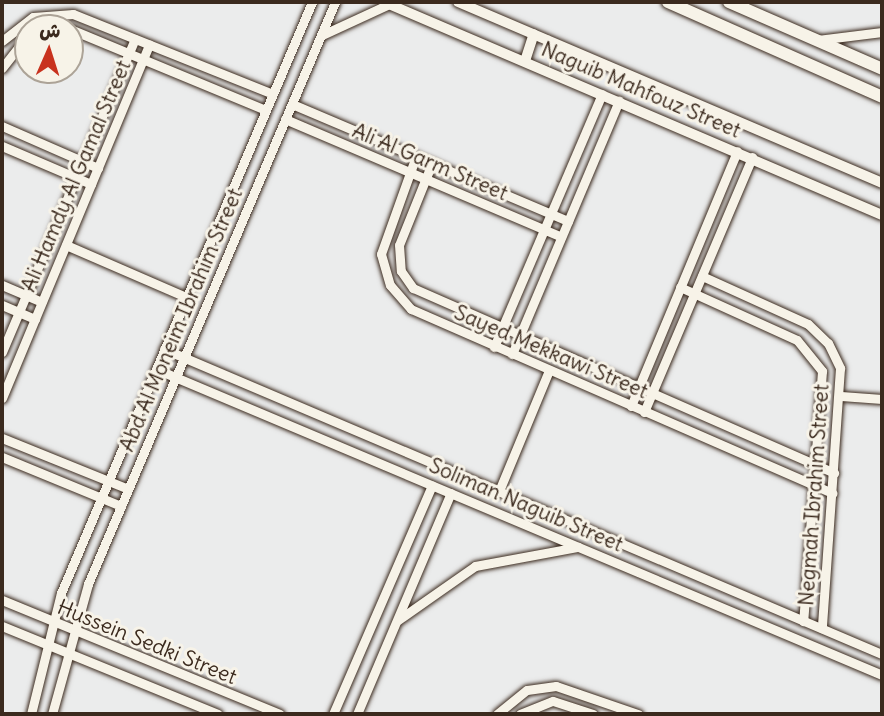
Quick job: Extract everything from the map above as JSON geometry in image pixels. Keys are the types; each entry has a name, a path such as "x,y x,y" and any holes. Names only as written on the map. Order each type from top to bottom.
{"main road":[{"path":"729,2 882,69"},
{"path":"673,3 882,97"}],"street":[{"name":"Abd Al Moneim Ibrahim Street","path":"31,714 52,622 108,481 312,2"},
{"name":"Abd Al Moneim Ibrahim Street","path":"51,714 71,655 74,631 121,506 335,2"},
{"name":"Naguib Mahfouz Street","path":"458,2 882,183"},
{"path":"320,36 345,19 387,3"},
{"name":"Naguib Mahfouz Street","path":"387,3 752,157 882,215"},
{"path":"2,41 19,24 48,13 73,14 272,94"},
{"path":"817,40 882,32"},
{"path":"525,61 534,34"},
{"path":"84,35 266,110"},
{"name":"Ali Hamdy Al Gamal Street","path":"2,352 135,39"},
{"name":"Ali Hamdy Al Gamal Street","path":"2,398 149,44"},
{"path":"2,68 14,53"},
{"path":"494,347 602,94"},
{"path":"512,354 619,101"},
{"name":"Ali Al Garm Street","path":"292,104 568,221"},
{"name":"Ali Al Garm Street","path":"285,120 561,237"},
{"path":"2,126 98,168"},
{"path":"2,146 91,184"},
{"path":"631,406 737,151"},
{"name":"Sayed Mekkawi Street","path":"416,156 382,237 390,285 411,309 833,493"},
{"path":"645,412 752,157"},
{"name":"Sayed Mekkawi Street","path":"432,163 399,245 401,271 421,295 834,473"},
{"path":"66,245 186,297"},
{"name":"Negmah Ibrahim Street","path":"702,276 819,332 835,355 841,396 822,628"},
{"path":"2,285 42,302"},
{"name":"Negmah Ibrahim Street","path":"680,287 785,334 816,359 824,384 803,621"},
{"path":"2,305 35,320"},
{"name":"Soliman Naguib Street","path":"164,349 882,654"},
{"name":"Soliman Naguib Street","path":"156,369 882,675"},
{"path":"499,491 549,370"},
{"path":"600,393 607,375"},
{"path":"841,396 882,399"},
{"path":"677,426 684,408"},
{"path":"724,446 731,429"},
{"path":"2,438 128,489"},
{"path":"2,457 121,506"},
{"path":"421,480 428,461"},
{"path":"334,714 432,485"},
{"path":"357,714 451,493"},
{"path":"397,621 475,566 580,547"},
{"name":"Hussein Sedki Street","path":"2,600 280,714"},
{"name":"Hussein Sedki Street","path":"2,626 218,714"},
{"path":"497,714 527,690 556,686 638,714"},
{"path":"520,714 553,701 593,714"}]}
